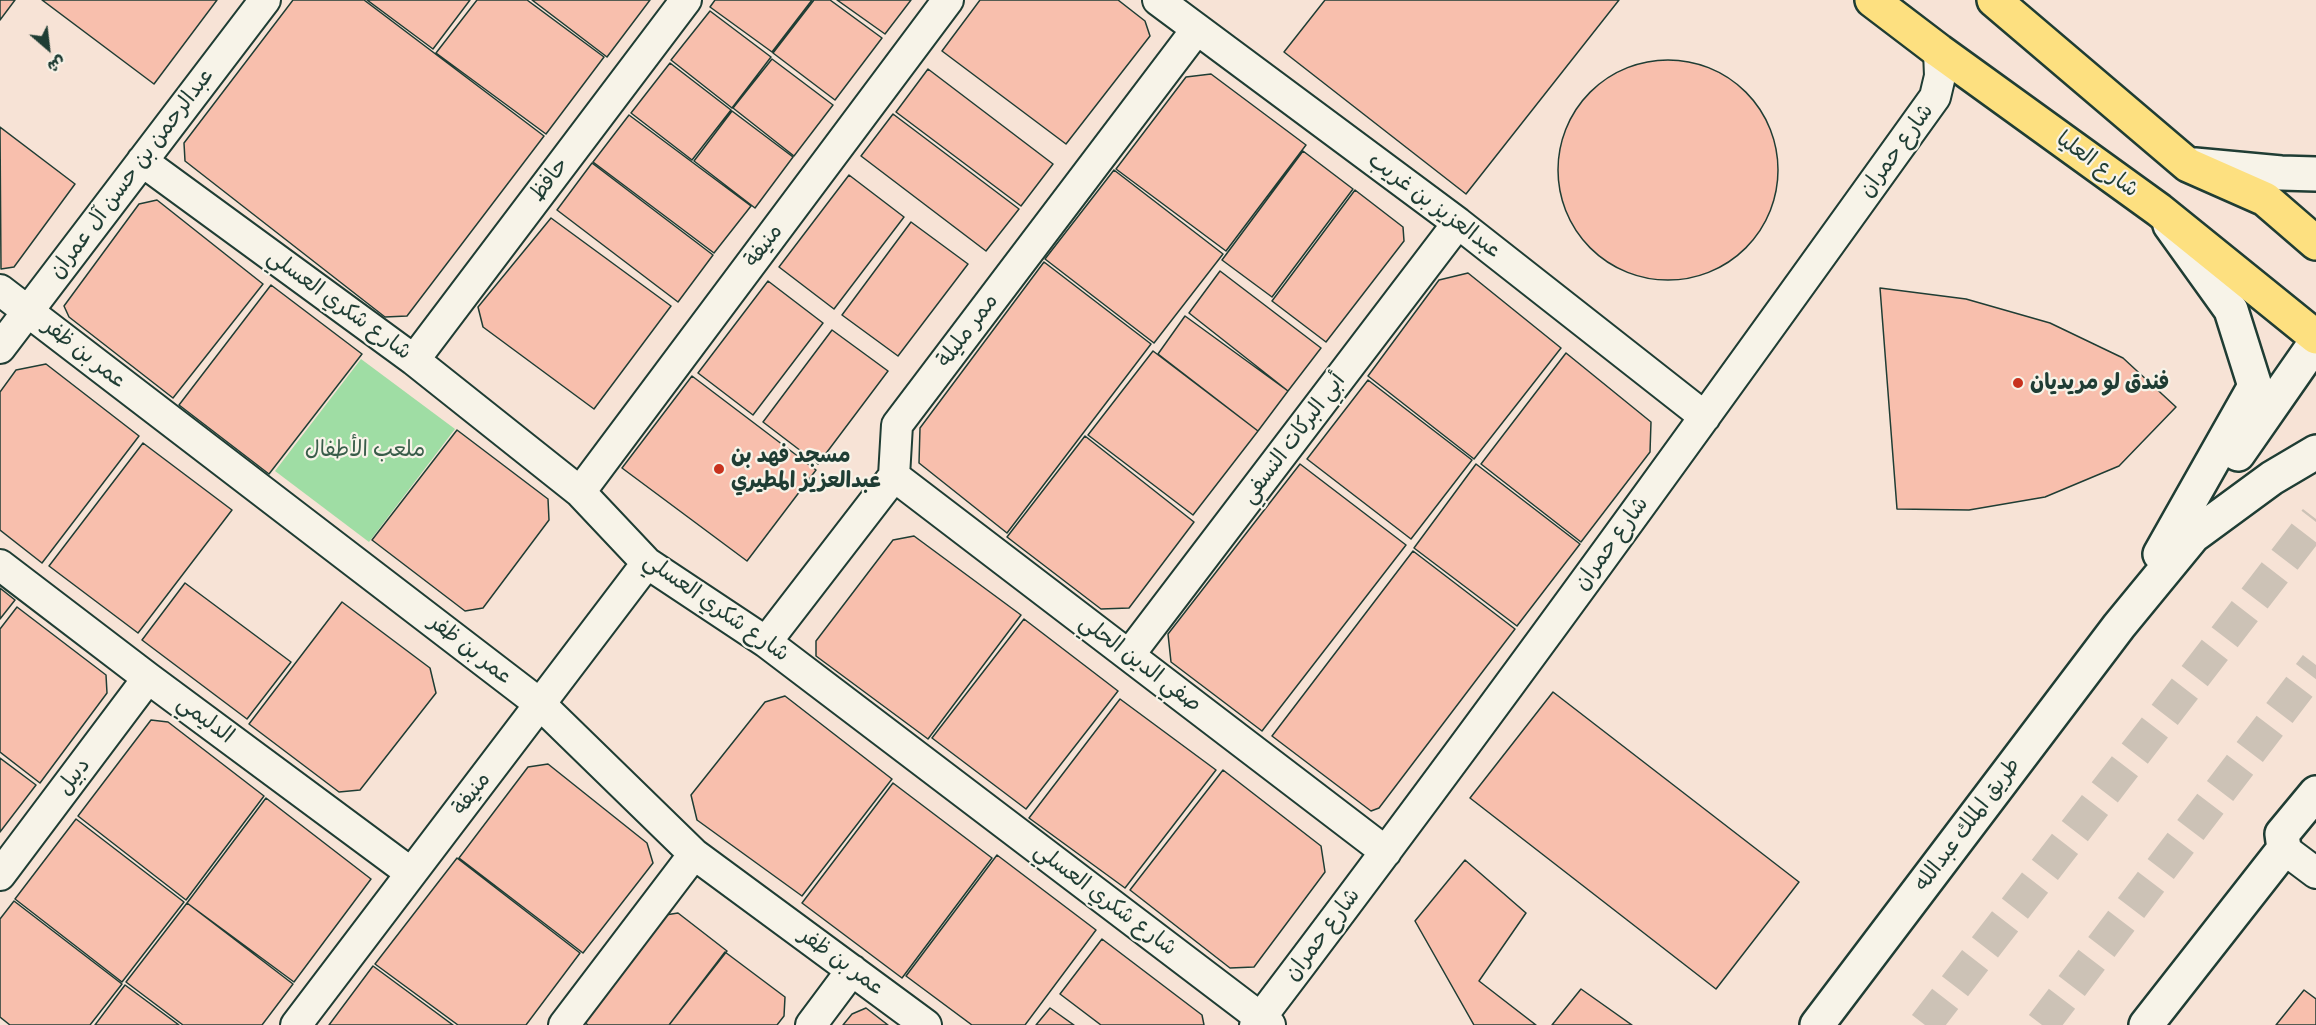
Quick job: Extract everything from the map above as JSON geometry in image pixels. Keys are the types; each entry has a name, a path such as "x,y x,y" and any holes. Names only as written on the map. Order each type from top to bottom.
{"main road":[{"name":"شارع العليا","path":"1872,0 2159,210 2316,337"},
{"path":"1994,0 2188,165 2265,199 2316,243"},
{"path":"2188,165 2316,174"},
{"path":"2119,626 2255,386 2231,310 2159,210"},
{"path":"2119,626 2316,342"},
{"path":"2119,626 2193,536 2272,478 2316,452"},
{"name":"طريق الملك عبدالله","path":"1817,1025 2119,626"},
{"path":"2146,1025 2284,849 2282,834 2316,793"}],"street":[{"name":"عبدالرحمن بن حسن آل عمران","path":"0,348 265,0"},
{"name":"حافظ","path":"414,360 686,0"},
{"name":"منيفة","path":"580,492 948,0"},
{"name":"عبدالعزيز بن غريب","path":"1158,0 1458,223 1705,417"},
{"name":"ممر مليلة","path":"894,476 897,425 1197,30"},
{"name":"شارع حمران","path":"1262,1022 1705,417 1935,98 1940,76 1939,51"},
{"name":"شارع شكري العسلي","path":"142,161 414,360 580,492 647,563 766,642 1262,1022"},
{"name":"أبي البركات النسفي","path":"1129,655 1458,223"},
{"name":"عمر بن ظفر","path":"0,290 540,704 694,854 926,1025"},
{"path":"766,642 894,476"},
{"name":"صفي الدين الحلي","path":"894,476 1386,852"},
{"name":"منيفة","path":"296,1025 647,563"},
{"name":"الدليمي","path":"0,565 411,873"},
{"name":"دبيل","path":"0,875 148,678"},
{"path":"2284,849 2316,873"},
{"path":"564,1025 694,854"},
{"path":"811,1025 852,970"}],"green space":[{"name":"ملعب الأطفال","path":"361,359 455,429 369,542 275,471"}],"building":[{"path":"0,0 15,0 0,20"},
{"path":"42,0 217,0 154,84"},
{"path":"293,0 364,0 544,136 407,316 385,317 185,161 184,143"},
{"path":"367,0 470,0 433,49"},
{"path":"477,0 527,0 604,57 546,134 436,53"},
{"path":"532,0 650,0 607,57"},
{"path":"715,0 812,0 772,52 710,7"},
{"path":"814,0 830,0 882,38 835,100 773,53"},
{"path":"837,0 911,0 885,34"},
{"path":"980,0 1118,0 1145,21 1150,36 1066,144 942,51"},
{"path":"1325,0 1619,0 1466,194 1284,52"},
{"path":"710,11 771,57 732,108 671,60"},
{"path":"772,59 833,105 794,156 733,108"},
{"path":"1657,60 1679,60 1710,68 1729,78 1746,92 1760,109 1770,128 1776,148 1778,170 1776,192 1770,212 1760,231 1746,248 1729,262 1700,276 1679,280 1657,280 1636,276 1616,267 1598,255 1583,240 1562,202 1558,181 1558,159 1562,138 1571,118 1583,100 1598,85 1636,64"},
{"path":"670,63 731,110 692,160 631,113"},
{"path":"928,69 1053,164 1021,206 896,112"},
{"path":"1211,74 1306,145 1226,251 1116,169 1186,77"},
{"path":"732,111 793,157 755,208 694,161"},
{"path":"893,114 1019,209 986,251 861,156"},
{"path":"629,115 751,206 714,253 593,162"},
{"path":"0,127 75,184 14,267 1,269"},
{"path":"1303,151 1353,189 1272,297 1222,260"},
{"path":"592,163 713,255 678,302 557,210"},
{"path":"1114,170 1223,254 1154,343 1045,259"},
{"path":"849,175 904,217 834,309 779,267"},
{"path":"1355,190 1403,227 1404,241 1326,342 1272,301"},
{"path":"157,200 263,284 173,398 69,317 64,306 139,204"},
{"path":"551,218 671,306 594,409 483,327 478,307"},
{"path":"911,222 968,264 898,356 842,315"},
{"path":"1044,262 1151,344 1007,533 919,463 920,428"},
{"path":"1220,271 1321,348 1288,391 1189,313"},
{"path":"1468,273 1561,348 1474,459 1368,376 1439,280"},
{"path":"768,281 823,323 753,415 698,373"},
{"path":"271,285 362,354 269,474 179,405"},
{"name":"فندق لو مريديان","path":"1880,288 1966,299 2050,323 2123,358 2176,407 2119,466 2045,497 1969,510 1897,509"},
{"path":"1185,316 1288,391 1258,431 1158,354"},
{"path":"832,330 888,371 818,464 763,422"},
{"path":"1153,351 1258,431 1193,515 1088,435"},
{"path":"1566,353 1651,422 1650,452 1581,542 1481,464"},
{"path":"46,364 139,436 42,563 0,530 0,392 16,370"},
{"name":"مسجد فهد بن عبدالعزيز المطيري","path":"692,376 816,470 747,561 622,468"},
{"path":"1368,380 1472,460 1411,539 1307,459"},
{"path":"457,430 548,499 549,520 483,608 465,611 372,540"},
{"path":"1085,436 1194,522 1129,608 1101,609 1007,537"},
{"path":"143,443 232,510 138,633 49,566"},
{"path":"1300,464 1406,545 1262,731 1171,662 1168,634"},
{"path":"1476,464 1580,544 1517,626 1414,548"},
{"path":"914,536 1021,615 928,739 816,656 816,641 893,540"},
{"path":"1413,551 1515,629 1379,808 1371,811 1272,736"},
{"path":"185,583 291,662 247,719 142,640"},
{"path":"0,588 15,600 0,619"},
{"path":"342,602 430,668 436,693 360,790 339,792 249,724"},
{"path":"17,607 106,675 107,693 40,783 0,752 0,629"},
{"path":"1024,619 1118,691 1026,809 932,738"},
{"path":"1553,692 1799,882 1716,989 1470,798"},
{"path":"785,696 892,779 802,896 697,820 691,795 765,702"},
{"path":"1120,699 1216,770 1125,888 1029,818"},
{"path":"151,720 168,722 264,796 186,900 78,816"},
{"path":"0,758 36,785 0,832"},
{"path":"548,764 647,843 653,863 583,953 459,858 528,767"},
{"path":"1223,770 1321,846 1325,872 1254,967 1230,968 1130,890"},
{"path":"893,783 992,858 902,978 802,903"},
{"path":"266,798 371,879 294,982 187,903"},
{"path":"76,819 184,902 122,982 15,899"},
{"path":"997,855 1096,930 1025,1025 972,1025 906,976"},
{"path":"457,858 580,953 526,1025 458,1025 375,964"},
{"path":"1465,860 1526,913 1479,981 1536,1025 1474,1025 1415,921"},
{"path":"14,901 122,984 90,1025 10,1025 0,1017 0,919"},
{"path":"187,903 293,984 262,1025 183,1025 126,982"},
{"path":"678,913 727,951 669,1025 588,1025 580,1019 659,916"},
{"path":"1102,939 1202,1015 1204,1025 1101,1025 1060,994"},
{"path":"725,952 785,997 784,1016 777,1025 669,1025"},
{"path":"373,966 453,1025 329,1025"},
{"path":"125,985 179,1025 95,1025"},
{"path":"1581,989 1632,1025 1552,1025"},
{"path":"2304,990 2316,999 2316,1025 2276,1025"},
{"path":"866,1008 888,1025 843,1025 852,1014"},
{"path":"1050,1008 1074,1025 1036,1025"}],"tunnel":[{"path":"1925,1025 2316,519"},
{"path":"2042,1025 2316,665"}],"place":[{"name":"فندق لو مريديان","path":"2018,383"},
{"name":"مسجد فهد بن عبدالعزيز المطيري","path":"719,469"}]}
